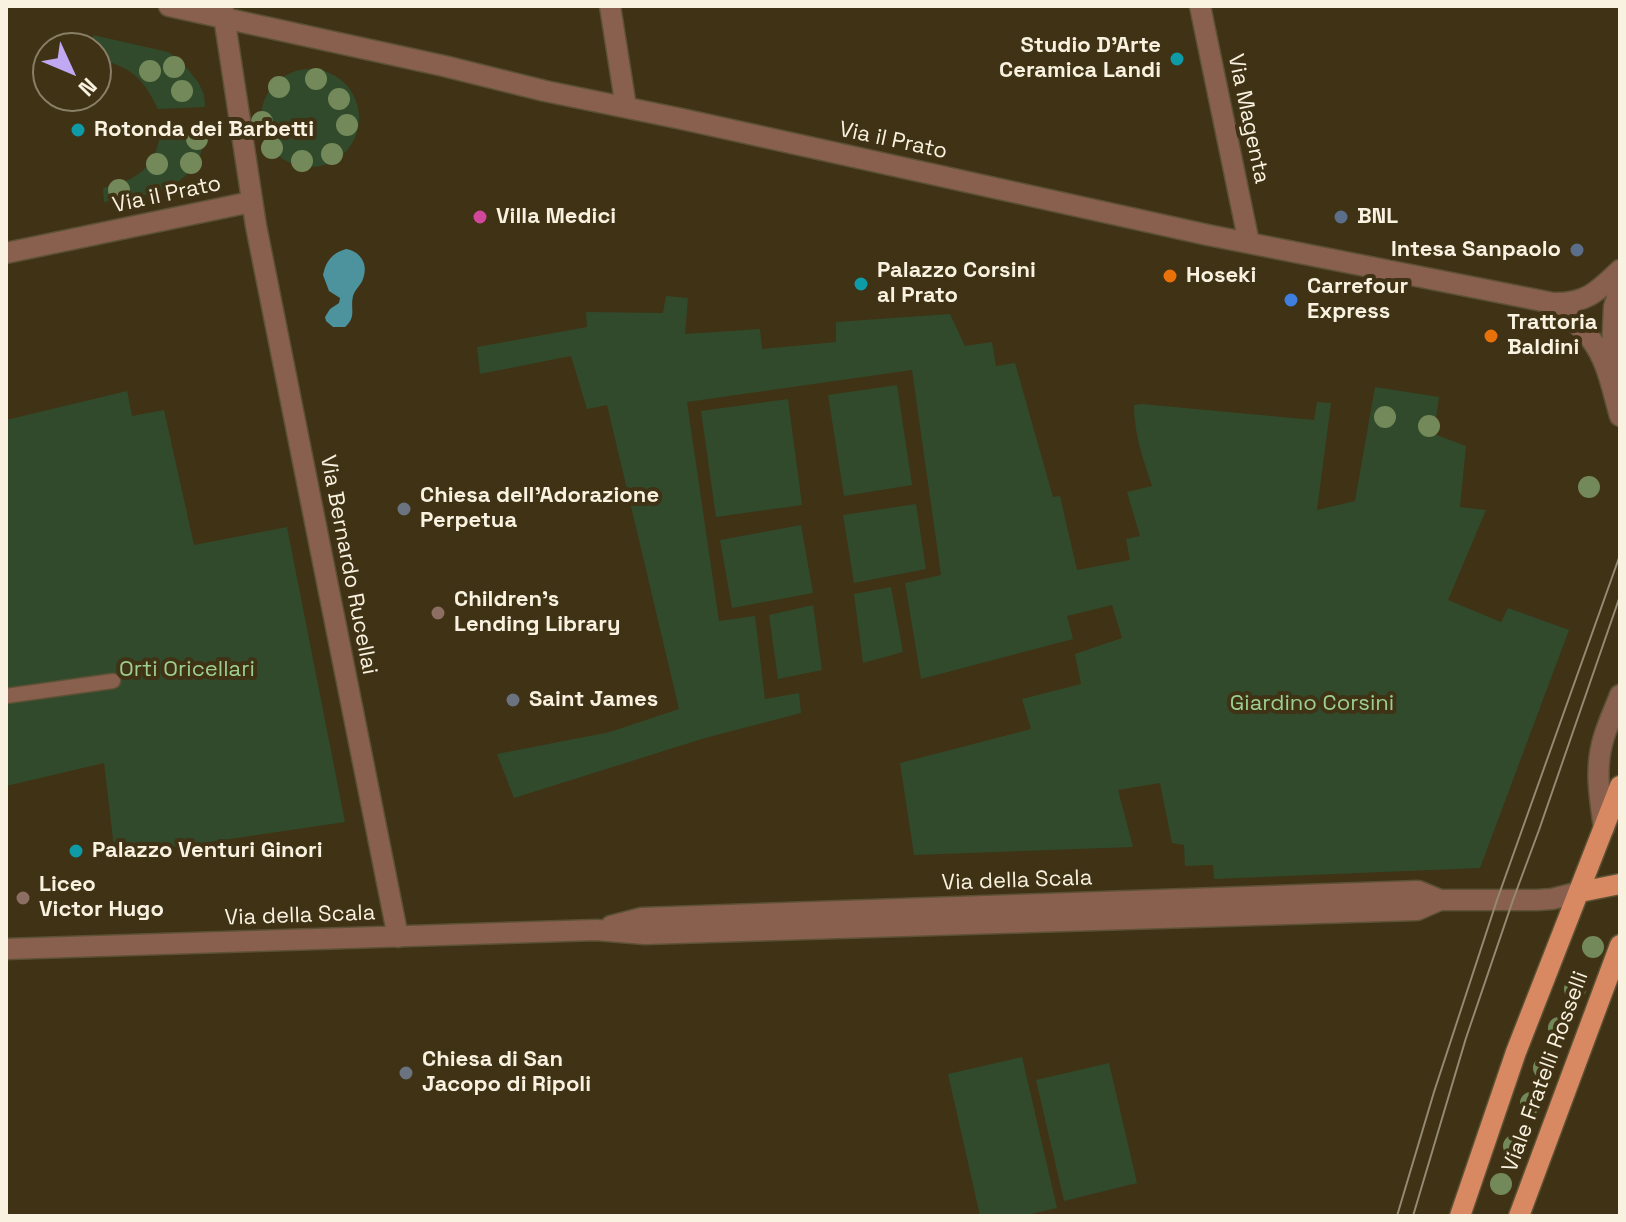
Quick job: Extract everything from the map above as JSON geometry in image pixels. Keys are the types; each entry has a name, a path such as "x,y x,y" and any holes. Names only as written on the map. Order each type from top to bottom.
{"main road":[{"path":"1460,1216 1516,1052 1620,786"},
{"path":"1580,892 1620,884"},
{"name":"Viale Fratelli Rosselli","path":"1519,1216 1620,945"}],"street":[{"name":"Via il Prato","path":"169,6 223,12 545,91 1249,243 1553,303"},
{"path":"610,6 626,107"},
{"name":"Via Magenta","path":"1200,6 1249,243"},
{"name":"Via il Prato","path":"6,253 251,202 223,12"},
{"name":"Via Bernardo Rucellai","path":"251,202 398,937"},
{"path":"1553,303 1585,299 1620,270"},
{"path":"1611,380 1614,307 1620,288"},
{"path":"1553,303 1588,336 1598,350 1611,380 1620,416"},
{"path":"1604,828 1598,782 1600,756 1605,733 1620,695"},
{"name":"Via della Scala","path":"6,949 596,930 645,934 1417,910 1440,900 1537,900 1580,892"}],"lane":[{"path":"6,696 113,681"}],"green space":[{"path":"112,39 168,52 181,61 198,82 204,94 205,107 158,109 141,81 112,63"},
{"path":"310,69 329,72 345,83 356,99 359,118 356,137 345,153 329,164 310,167 291,164 275,153 264,137 261,118 264,99 275,83 291,72"},
{"path":"206,129 198,160 180,180 157,192 104,202 103,188 126,181 149,163 161,131"},
{"name":"Giardino Corsini","path":"666,296 688,298 685,334 760,329 762,349 836,342 836,322 950,314 965,346 992,342 996,366 1015,363 1053,497 1060,496 1077,570 1130,560 1126,539 1140,536 1127,492 1152,486 1137,436 1134,405 1314,420 1317,402 1331,403 1317,510 1355,501 1375,387 1439,397 1434,434 1466,446 1460,507 1486,510 1448,600 1501,622 1508,608 1569,630 1480,868 1214,879 1213,865 1185,866 1184,845 1172,843 1160,783 1118,790 1133,847 914,855 900,763 1031,729 1022,699 1081,684 1075,654 1122,638 1112,605 1067,616 1073,639 921,679 905,583 941,575 912,370 687,402 719,621 755,616 765,699 799,693 801,713 705,738 514,798 497,754 610,732 679,709 607,405 587,409 571,356 480,374 477,347 587,327 586,312 663,313"},
{"path":"897,385 912,485 844,496 828,395"},
{"name":"Orti Oricellari","path":"127,391 132,416 164,410 194,545 287,527 345,822 115,856 104,763 6,786 6,420"},
{"path":"788,399 802,505 716,517 701,411"},
{"path":"916,504 926,569 854,583 843,515"},
{"path":"801,525 813,593 732,608 720,540"},
{"path":"891,587 903,652 863,663 854,594"},
{"path":"813,605 822,670 778,679 769,615"},
{"path":"1022,1057 1057,1208 1023,1216 980,1216 948,1074"},
{"path":"1109,1063 1137,1183 1064,1201 1036,1080"}],"water":[{"path":"346,249 362,259 365,273 353,296 351,320 345,327 333,327 325,317 340,298 329,291 323,275 330,258"}],"tram line":[{"path":"1397,1216 1497,900 1620,555"},
{"path":"1413,1216 1466,1038 1620,596"}],"place":[{"name":"Studio D'Arte Ceramica Landi","path":"1177,59"},
{"name":"Rotonda dei Barbetti","path":"78,130"},
{"name":"Villa Medici","path":"480,217"},
{"name":"BNL","path":"1341,217"},
{"name":"Intesa Sanpaolo","path":"1577,250"},
{"name":"Hoseki","path":"1170,276"},
{"name":"Palazzo Corsini al Prato","path":"861,284"},
{"name":"Carrefour Express","path":"1291,300"},
{"name":"Trattoria Baldini","path":"1491,336"},
{"name":"Chiesa dell'Adorazione Perpetua","path":"404,509"},
{"name":"Children's Lending Library","path":"438,613"},
{"name":"Saint James","path":"513,700"},
{"name":"Palazzo Venturi Ginori","path":"76,851"},
{"name":"Liceo Victor Hugo","path":"23,898"},
{"name":"Chiesa di San Jacopo di Ripoli","path":"406,1073"}]}
